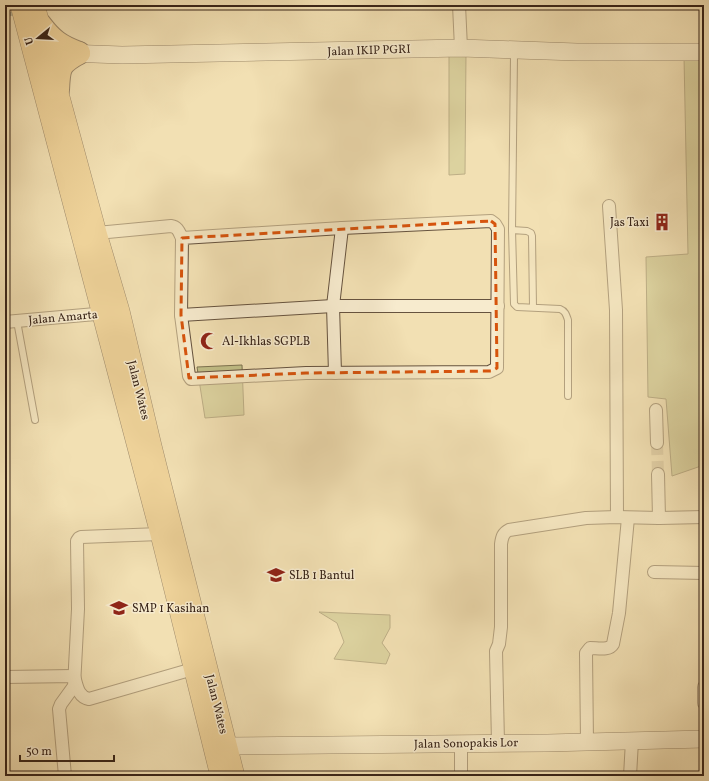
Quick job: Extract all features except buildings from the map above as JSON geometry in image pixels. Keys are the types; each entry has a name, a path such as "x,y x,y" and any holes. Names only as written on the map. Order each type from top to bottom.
{"highway":[{"path":"38,14 49,36 59,45 79,54"},
{"path":"58,90 59,73 62,66 66,60 79,54"}],"main road":[{"name":"Jalan Wates","path":"20,5 58,90 97,233 111,312 160,534 220,776"},
{"name":"Jalan Wates","path":"38,14 41,53 111,312 154,453 235,776"},
{"name":"Jalan IKIP PGRI","path":"41,53 122,55 461,48 577,52 704,52"},
{"name":"Jalan Sonopakis Lor","path":"227,746 587,742 704,739"}],"street":[{"path":"459,5 461,48"},
{"path":"587,742 586,653 590,648 607,648 611,647 613,644 619,613 623,517 616,310 609,206"},
{"path":"97,233 170,226 176,228 182,238 181,316 189,376 191,379 306,372 492,371 497,368 498,229 491,220 182,238"},
{"path":"335,372 333,306 342,228"},
{"path":"181,316 333,306 498,306"},
{"name":"Jalan Amarta","path":"11,321 111,312"},
{"path":"656,410 657,443"},
{"path":"658,474 659,518"},
{"path":"498,743 496,651 499,644 502,627 501,544 503,535 510,530 586,518 704,517"},
{"path":"66,776 59,709 74,686 78,609 78,539 81,537 160,534"},
{"path":"654,572 704,573"},
{"path":"74,676 79,693 84,698 89,699 193,669"},
{"path":"5,677 74,676"},
{"path":"704,687 704,703"},
{"path":"630,776 632,741"},
{"path":"461,743 461,776"}],"lane":[{"path":"512,49 514,55 512,230 513,303 517,307 560,309 566,314 568,320 568,396"},
{"path":"512,230 527,231 531,233 532,236 533,307"},
{"path":"11,321 35,420"}],"highlighted area":[{"path":"491,221 495,224 497,368 492,371 306,373 189,378 181,315 182,238"}],"shaded area":[{"path":"449,52 466,52 465,174 449,175"},
{"path":"704,56 704,465 672,476 666,399 648,397 646,257 688,254 684,57"},
{"path":"242,365 244,415 205,418 197,367"},
{"path":"319,612 390,615 390,628 382,643 390,654 386,664 334,659 344,642 337,623"}],"waterway":[{"path":"5,15 16,13"}],"tunnel":[{"path":"657,443 658,474"}],"place":[{"name":"Jas Taxi","path":"662,222"},
{"name":"Al-Ikhlas SGPLB","path":"209,341"},
{"name":"SLB 1 Bantul","path":"276,575"},
{"name":"SMP 1 Kasihan","path":"119,608"}]}
